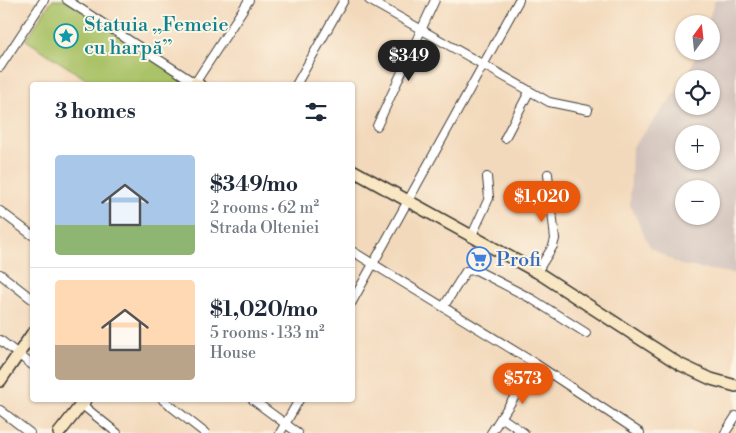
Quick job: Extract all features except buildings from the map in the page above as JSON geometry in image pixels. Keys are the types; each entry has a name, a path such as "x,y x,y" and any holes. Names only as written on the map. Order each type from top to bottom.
{"street":[{"path":"0,67 44,0"},
{"path":"67,0 193,82"},
{"path":"197,82 249,0"},
{"path":"298,82 344,0"},
{"path":"369,0 529,92 549,102 588,110"},
{"path":"377,126 435,0"},
{"path":"355,297 520,0"},
{"path":"505,138 529,92"},
{"path":"355,172 537,272 679,364 711,379 736,386"},
{"path":"537,272 555,239 548,174"},
{"path":"472,235 489,198 487,178"},
{"path":"0,211 30,234"},
{"path":"355,253 536,364 640,433"},
{"path":"444,306 466,271 476,270 532,299 586,333"},
{"path":"0,274 30,297"},
{"path":"0,381 30,337"},
{"path":"0,340 30,363"},
{"path":"491,433 536,364"},
{"path":"59,433 79,402"},
{"path":"81,402 117,433"},
{"path":"166,402 205,433"},
{"path":"256,402 298,433"},
{"path":"280,433 298,402"},
{"path":"0,410 30,433"},
{"path":"725,433 736,416"},
{"path":"501,417 524,433"}],"shaded area":[{"path":"715,0 736,0 736,274 680,265 650,247 630,205 632,148 675,93 675,115 720,115 720,70 690,70 694,60 720,60 720,15 710,15"}],"green space":[{"path":"52,0 65,0 189,80 188,82 90,82 26,40"}],"place":[{"name":"Statuia „Femeie cu harpă”","path":"66,36"},
{"name":"Profi","path":"479,259"}]}
